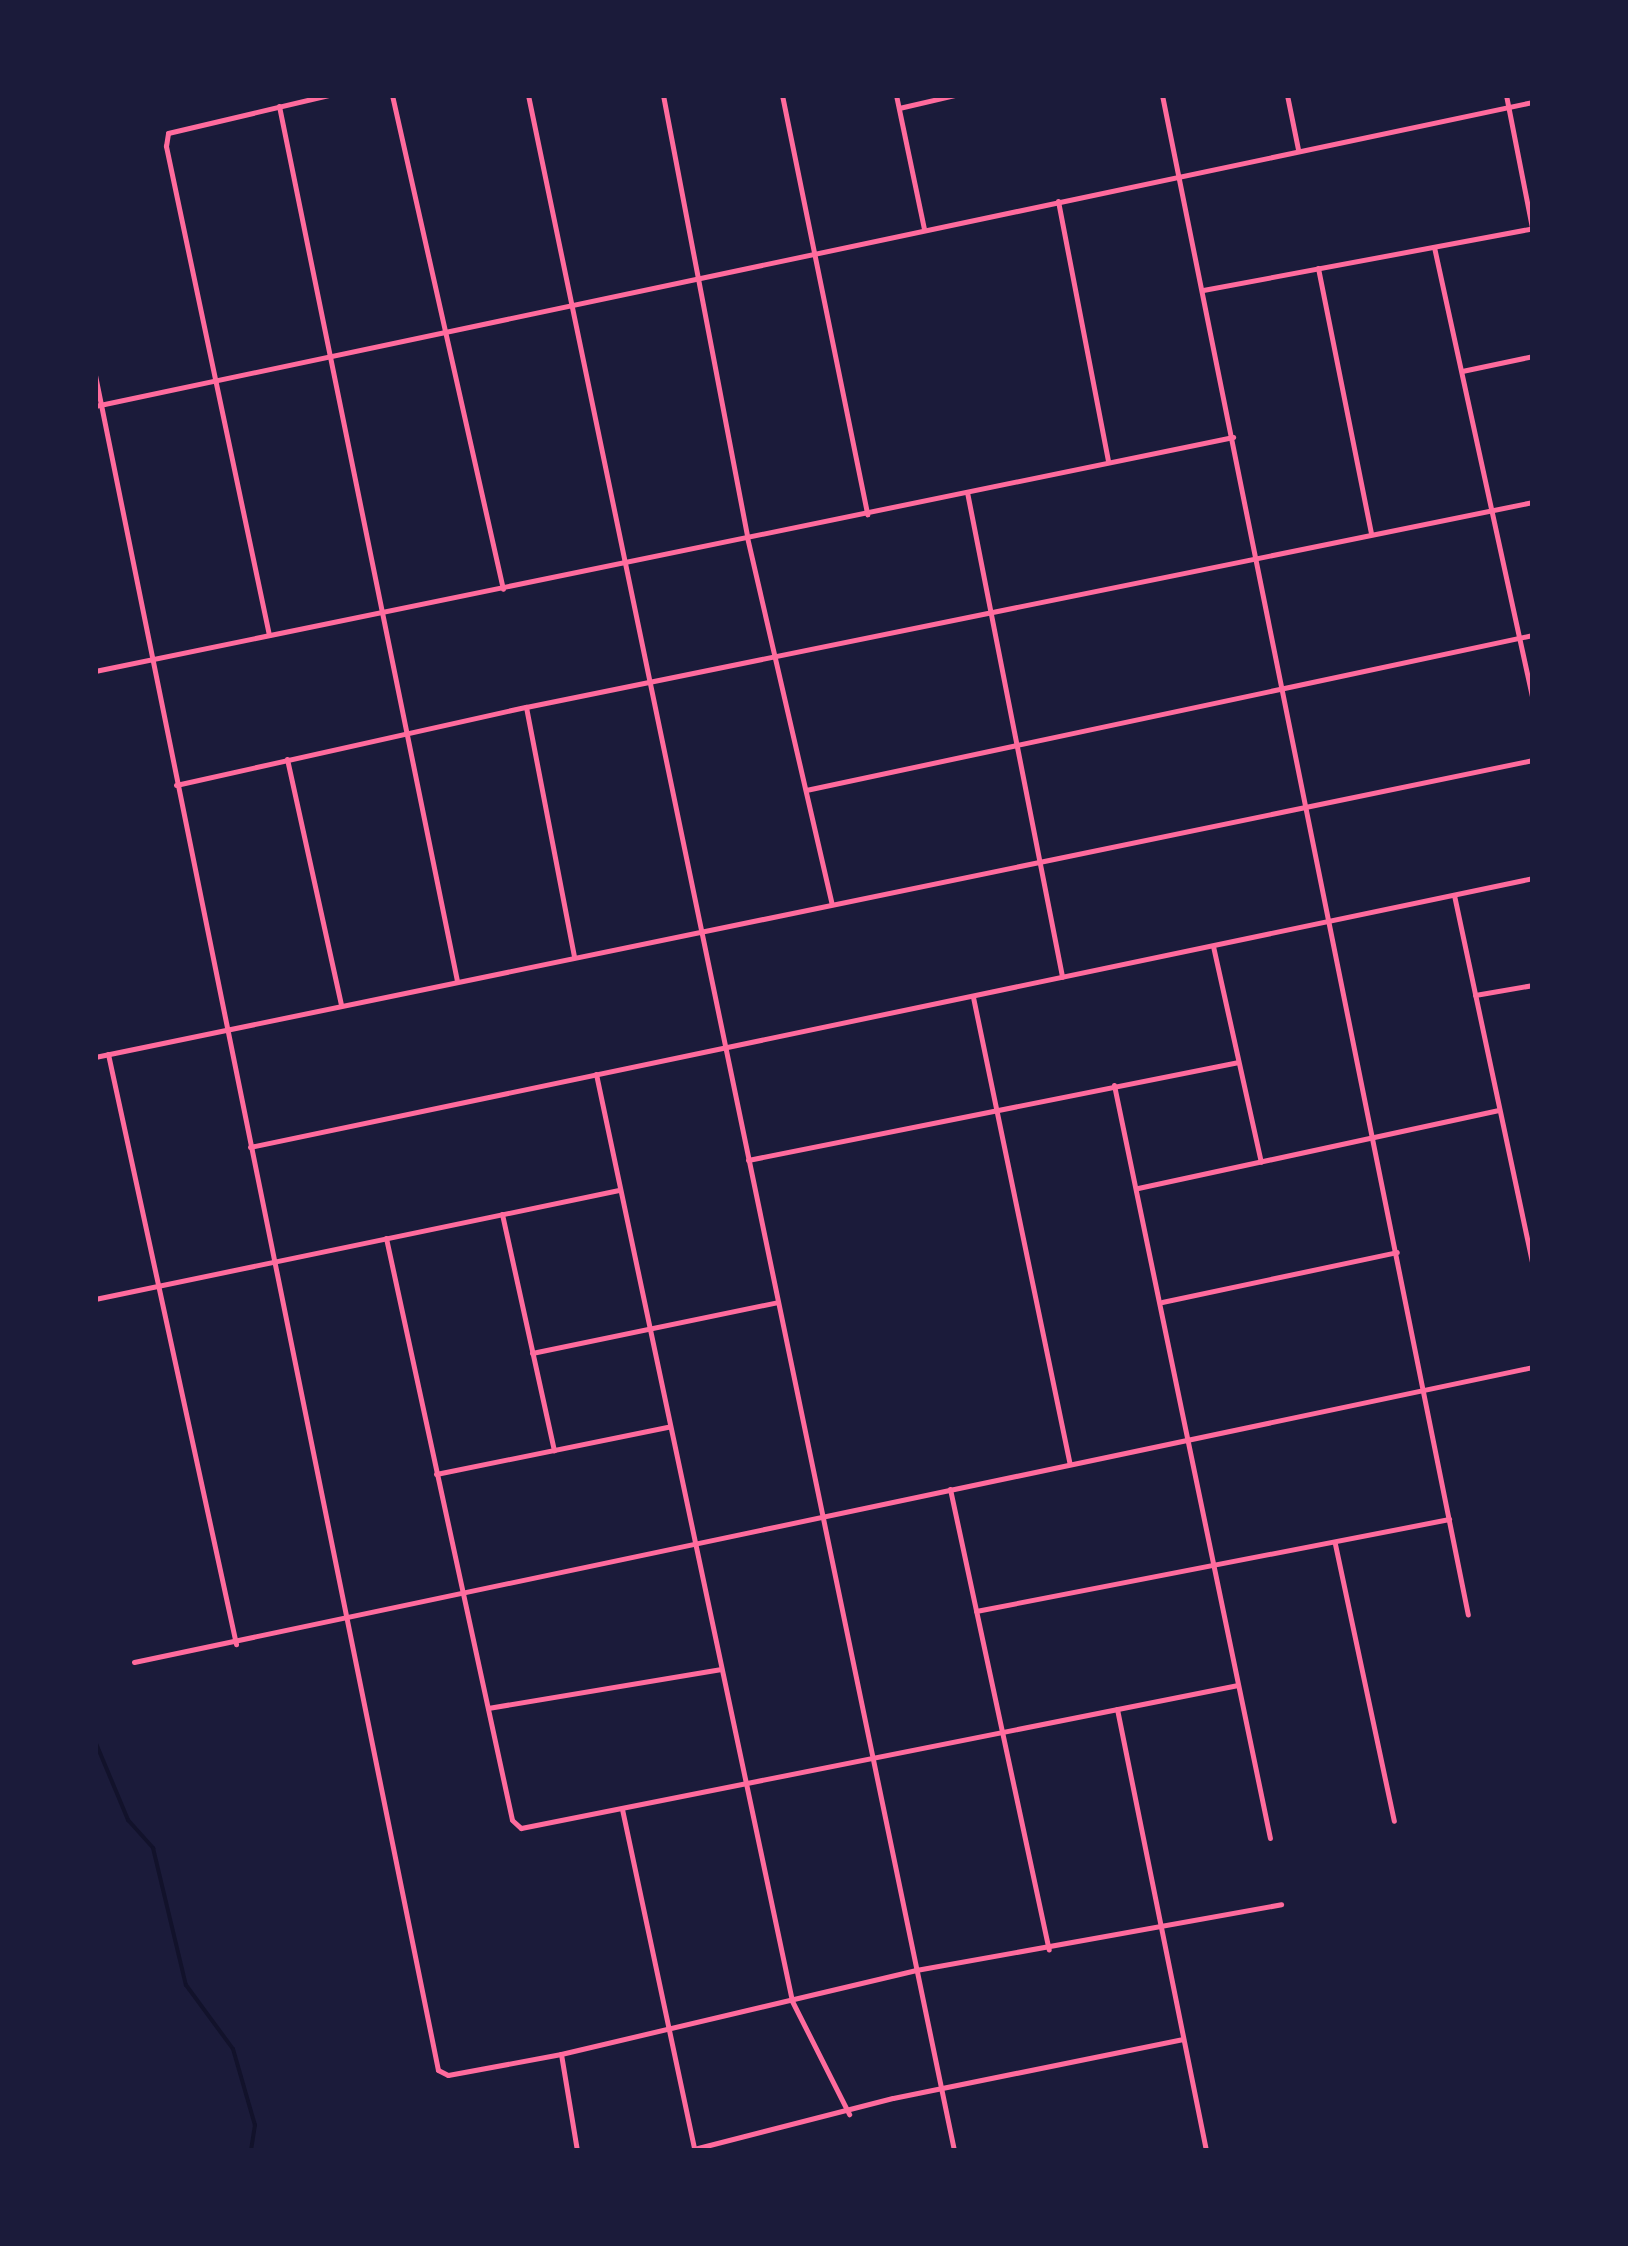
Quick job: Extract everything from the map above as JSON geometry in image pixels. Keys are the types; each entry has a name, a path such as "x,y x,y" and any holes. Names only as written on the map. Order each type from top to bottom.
{"street":[{"path":"269,635 166,146 168,133 329,95"},
{"path":"392,95 503,589"},
{"path":"528,95 938,2090 954,2151"},
{"path":"663,95 747,537 831,902"},
{"path":"782,95 867,514"},
{"path":"896,95 924,229"},
{"path":"899,108 955,95"},
{"path":"1162,95 1376,1136 1468,1615"},
{"path":"1286,95 1298,149"},
{"path":"1203,290 1532,228 1506,95"},
{"path":"98,406 448,335 924,229 1533,102"},
{"path":"279,106 457,981"},
{"path":"1058,202 1108,461"},
{"path":"1434,247 1533,701"},
{"path":"1318,268 1371,533"},
{"path":"1461,371 1533,356"},
{"path":"95,375 98,406 438,2070 448,2075 561,2054 916,1970 1164,1930 1281,1904"},
{"path":"95,671 1232,437"},
{"path":"967,492 1062,977"},
{"path":"176,785 526,707 650,685 1533,502"},
{"path":"806,790 1533,635"},
{"path":"526,707 574,956"},
{"path":"287,759 341,1004"},
{"path":"95,1057 225,1027 1533,760"},
{"path":"250,1147 1533,878"},
{"path":"1454,895 1533,1267"},
{"path":"1214,946 1236,1062 1261,1162"},
{"path":"1475,995 1533,985"},
{"path":"973,997 1070,1465"},
{"path":"108,1054 236,1644"},
{"path":"748,1160 1236,1062"},
{"path":"596,1074 646,1329 748,1784 792,2001 848,2114"},
{"path":"1114,1085 1270,1838"},
{"path":"1138,1188 1499,1110"},
{"path":"95,1299 619,1190"},
{"path":"502,1214 554,1450"},
{"path":"386,1238 512,1820 520,1828 748,1784 871,1754 1238,1685"},
{"path":"1162,1302 1397,1252"},
{"path":"532,1353 778,1302"},
{"path":"134,1662 236,1644 348,1617 1533,1367"},
{"path":"436,1474 668,1427"},
{"path":"950,1489 1049,1948"},
{"path":"976,1611 1336,1544 1450,1518"},
{"path":"1336,1544 1394,1821"},
{"path":"488,1708 720,1669"},
{"path":"1117,1709 1206,2151"},
{"path":"622,1809 695,2150 938,2090 1183,2039"},
{"path":"561,2054 577,2151"}],"waterway":[{"path":"95,1741 128,1820 153,1848 186,1985 233,2049 255,2125 251,2151"}]}
